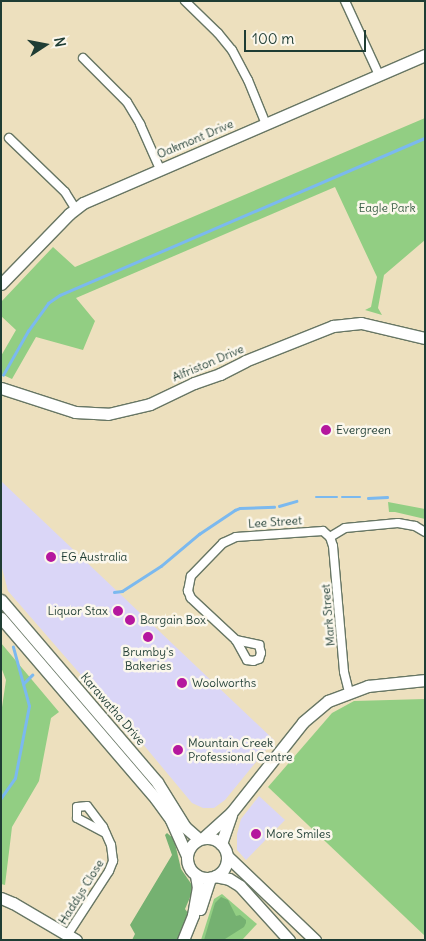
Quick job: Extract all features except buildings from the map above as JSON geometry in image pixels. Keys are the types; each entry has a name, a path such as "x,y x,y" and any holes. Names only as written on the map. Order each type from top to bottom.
{"main road":[{"name":"Oakmont Drive","path":"1,284 75,208 95,197 425,55"},
{"name":"Alfriston Drive","path":"1,388 75,412 108,414 150,404 194,383 225,373 245,361 332,326 362,323 425,338"},
{"name":"Karawatha Drive","path":"4,604 157,782 185,827 201,839"},
{"name":"Karawatha Drive","path":"1,618 156,799 171,820 187,856"},
{"path":"183,940 193,914 198,888 196,875 189,866 187,856 191,846 231,813 308,717 328,701 368,686 425,680"},
{"path":"221,844 231,813"},
{"path":"201,839 210,838 221,844 227,856 315,940"},
{"path":"192,940 213,877 224,868 227,856"},
{"path":"196,875 230,878 240,886 289,940"},
{"path":"1,898 13,902 72,937"}],"street":[{"path":"185,1 218,33 232,50 248,80 266,124"},
{"path":"345,1 379,75"},
{"path":"83,58 127,102 140,124 160,169"},
{"path":"9,138 65,192 75,208"},
{"path":"330,537 345,528 398,523 415,526 425,532"},
{"name":"Lee Street","path":"236,640 191,598 188,591 188,582 191,576 223,543 236,537 317,530 323,531 330,537"},
{"name":"Mark Street","path":"330,537 333,546 344,672 350,692"},
{"name":"Haddys Close","path":"72,937 113,861 113,852 105,833"}],"shaded area":[{"path":"1,481 274,740 225,800 214,808 203,808 192,803 102,695 94,690 8,591 1,564"},
{"path":"259,796 285,820 246,860 237,850 237,834 241,819"}],"green space":[{"name":"Eagle Park","path":"425,118 425,240 384,275 378,308 382,315 365,310 371,307 377,277 335,187 76,298 95,321 83,350 36,337 12,379 1,374 1,356 16,330 1,316 1,302 53,247 75,267"},
{"path":"388,502 425,509 425,519 389,512"},
{"path":"1,643 59,712 51,718 39,781 12,827 5,885 1,884 1,714 6,680 1,667"},
{"path":"425,699 425,936 268,787 332,713 354,701"},
{"path":"167,833 174,839 181,869 192,885 191,895 185,909 188,913 178,940 132,940 135,934 130,925 172,855 165,835"},
{"path":"222,894 257,924 242,940 201,940 214,899"},
{"path":"221,897 228,900 236,916 240,915 246,920 246,923 244,927 225,939 204,940 215,903"}],"waterway":[{"path":"3,375 28,331 48,303 60,295 425,138"},
{"path":"316,497 337,497"},
{"path":"342,497 360,497"},
{"path":"368,498 387,497"},
{"path":"279,506 296,501"},
{"path":"114,592 122,591 161,566 199,534 235,510 240,508 274,507"},
{"path":"1,798 15,778 29,706 13,647"},
{"path":"23,684 32,675"}],"place":[{"name":"Evergreen","path":"326,430"},
{"name":"EG Australia","path":"51,557"},
{"name":"Liquor Stax","path":"118,611"},
{"name":"Bargain Box","path":"130,620"},
{"name":"Brumby's Bakeries","path":"148,637"},
{"name":"Woolworths","path":"182,683"},
{"name":"Mountain Creek Professional Centre","path":"178,750"},
{"name":"More Smiles","path":"256,834"}]}
